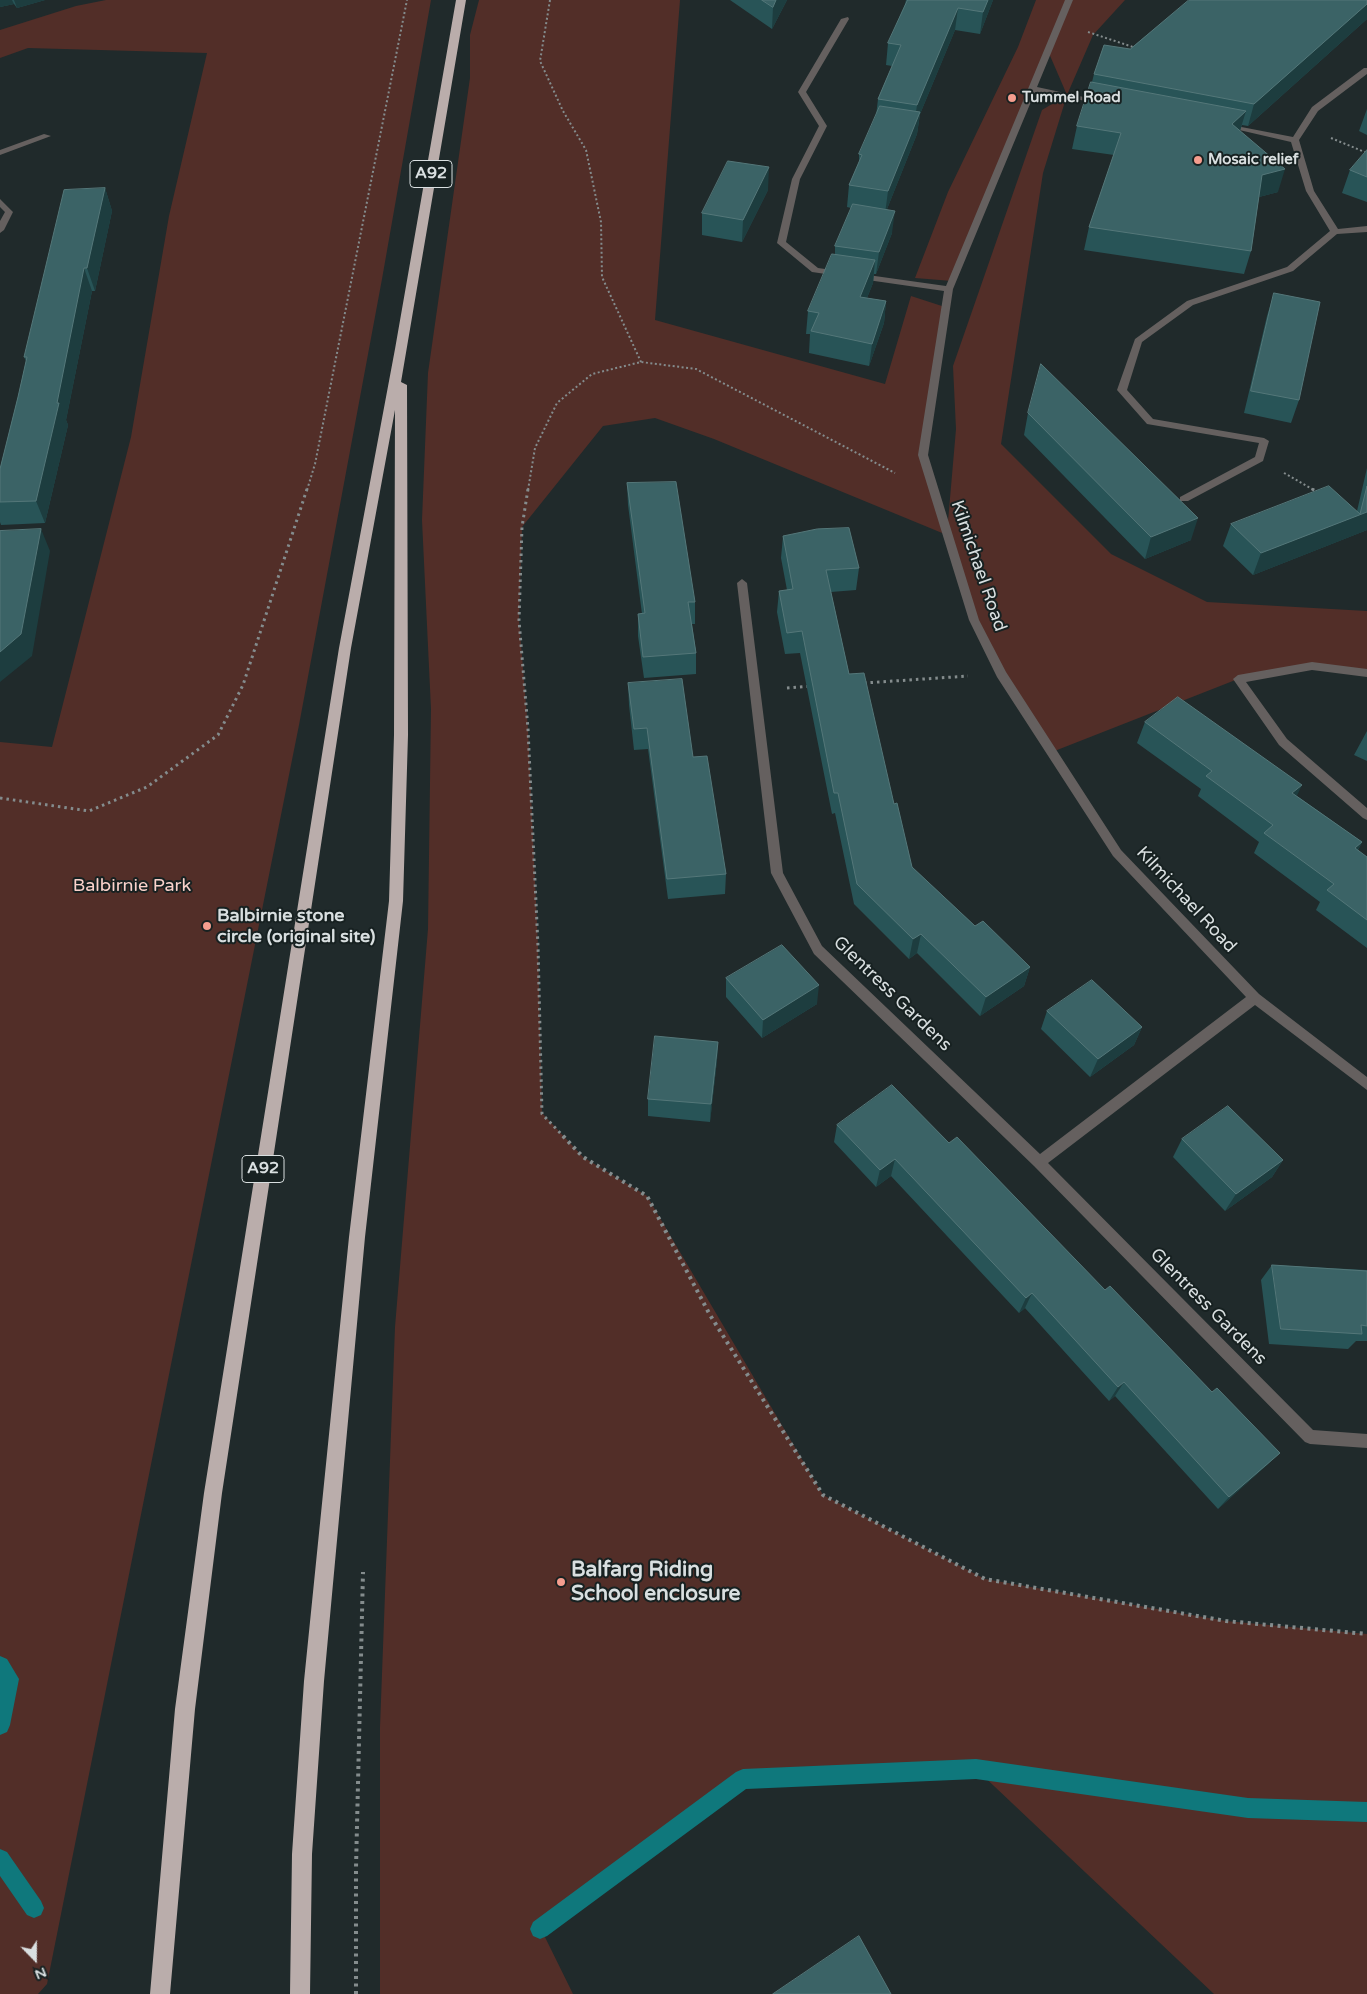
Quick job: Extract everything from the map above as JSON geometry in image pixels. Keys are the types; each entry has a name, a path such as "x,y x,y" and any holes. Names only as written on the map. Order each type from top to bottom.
{"highway":[{"name":"A92","path":"160,1994 185,1709 213,1493 345,648 401,349 461,0"},
{"name":"A92","path":"300,1994 302,1854 314,1681 357,1237 396,901 401,735 401,349"}],"street":[{"name":"Kilmichael Road","path":"1069,0 949,289 923,455 974,620 1001,674 1117,853 1255,998 1367,1084"},
{"path":"845,19 802,92 823,126 796,179 781,243 816,270 949,289"},
{"path":"1335,232 1310,191 1295,140 1315,108 1367,70"},
{"path":"1032,89 1115,104"},
{"path":"1219,125 1295,140"},
{"path":"0,153 47,136"},
{"path":"0,202 9,212 0,230"},
{"path":"1184,499 1260,459 1264,441 1150,422 1122,390 1138,342 1190,303 1290,269 1335,232 1367,229"},
{"name":"Glentress Gardens","path":"742,583 776,873 818,950 1039,1162 1310,1437 1367,1441"},
{"path":"1367,673 1312,666 1238,679 1283,742 1367,815"},
{"path":"1039,1162 1255,998"}],"path":[{"path":"0,798 89,811 147,787 218,735 243,685 315,464 407,0"},
{"path":"550,0 540,60 563,111 586,150 601,222 602,278 641,362"},
{"path":"1060,22 1140,50"},
{"path":"1304,126 1367,153"},
{"path":"934,493 696,370 641,362 592,374 557,403 535,448 522,527 519,620 529,748 538,946 542,1114 582,1157 647,1196 710,1315 823,1495 985,1579 1226,1620 1367,1634"},
{"path":"1260,459 1326,496"},
{"path":"863,683 1001,674"},
{"path":"754,690 814,686"},
{"path":"356,1994 356,1868 363,1569"}],"green space":[{"name":"Balbirnie Park","path":"106,0 431,0 382,279 299,725 47,1984 38,1994 0,1994 0,742 52,747 131,437 169,216 207,53 28,48 0,58 0,30 76,6"},
{"path":"479,0 680,0 655,320 885,384 911,296 945,307 923,455 947,533 956,429 953,366 1042,110 1067,95 1043,173 1001,444 1111,554 1207,602 1367,611 1367,673 1312,666 1238,679 1052,752 974,620 947,535 714,439 655,418 603,426 522,527 519,620 528,729 538,946 542,1113 583,1157 647,1196 823,1495 985,1579 1226,1621 1367,1634 1367,1994 1214,1994 976,1769 743,1779 541,1929 573,1994 380,1994 380,1727 395,1327 428,929 431,709 422,520 428,373 470,78 470,35"},
{"path":"1036,0 1125,0 1093,35 1067,95 1048,51 952,281 915,278 948,192 1018,47"}],"building":[{"path":"762,0 776,0 773,7"},
{"path":"908,0 988,0 983,12 958,8 917,105 878,99 901,45 888,43"},
{"path":"1189,0 1367,0 1367,4 1254,104 1094,74 1104,45 1130,49"},
{"path":"1091,82 1246,111 1232,124 1285,169 1262,175 1251,251 1089,227 1121,133 1077,126"},
{"path":"880,106 920,112 888,191 849,185 862,155 859,154"},
{"path":"1367,150 1367,177 1350,170"},
{"path":"728,161 769,167 743,220 702,213"},
{"path":"105,188 87,268 84,268 57,403 59,403 36,501 0,502 0,469 27,357 24,357 64,190"},
{"path":"853,204 895,211 879,252 835,246"},
{"path":"832,254 875,260 860,297 886,301 872,344 811,331 819,313 808,311"},
{"path":"1274,293 1320,302 1299,400 1251,391"},
{"path":"1041,364 1198,518 1151,537 1028,413"},
{"path":"676,482 695,602 688,602 696,653 643,657 638,614 645,613 627,483"},
{"path":"1329,486 1360,514 1367,486 1367,512 1261,553 1231,524"},
{"path":"849,528 859,568 826,570 849,674 864,673 894,804 897,803 912,867 975,926 983,921 1030,967 986,997 921,934 913,939 857,884 838,793 834,793 802,631 787,633 779,591 793,589 783,536 817,529"},
{"path":"41,529 21,634 0,652 0,531"},
{"path":"682,679 693,757 707,756 726,874 667,879 647,728 634,729 628,683"},
{"path":"1178,697 1302,785 1292,793 1362,842 1355,848 1367,857 1367,920 1327,890 1334,884 1264,833 1273,825 1206,776 1212,771 1145,722"},
{"path":"782,945 819,985 763,1020 726,978"},
{"path":"1092,980 1142,1027 1098,1059 1047,1011"},
{"path":"655,1036 718,1042 711,1104 648,1099"},
{"path":"892,1085 949,1143 957,1137 1105,1290 1110,1286 1212,1392 1217,1388 1280,1453 1229,1497 1124,1382 1118,1387 1032,1293 1026,1298 895,1159 880,1170 837,1125"},
{"path":"1228,1106 1283,1160 1236,1194 1182,1139"},
{"path":"1272,1265 1367,1271 1367,1326 1361,1325 1362,1334 1281,1329"},
{"path":"859,1936 891,1994 773,1994"}],"waterway":[{"path":"0,1666 9,1679 0,1725"},
{"path":"540,1929 743,1779 976,1769 1248,1808 1367,1812"},
{"path":"0,1859 34,1908"}],"place":[{"name":"Tummel Road","path":"1012,98"},
{"name":"Mosaic relief","path":"1198,160"},
{"name":"Balbirnie stone circle (original site)","path":"207,926"},
{"name":"Balfarg Riding School enclosure","path":"561,1582"}]}
